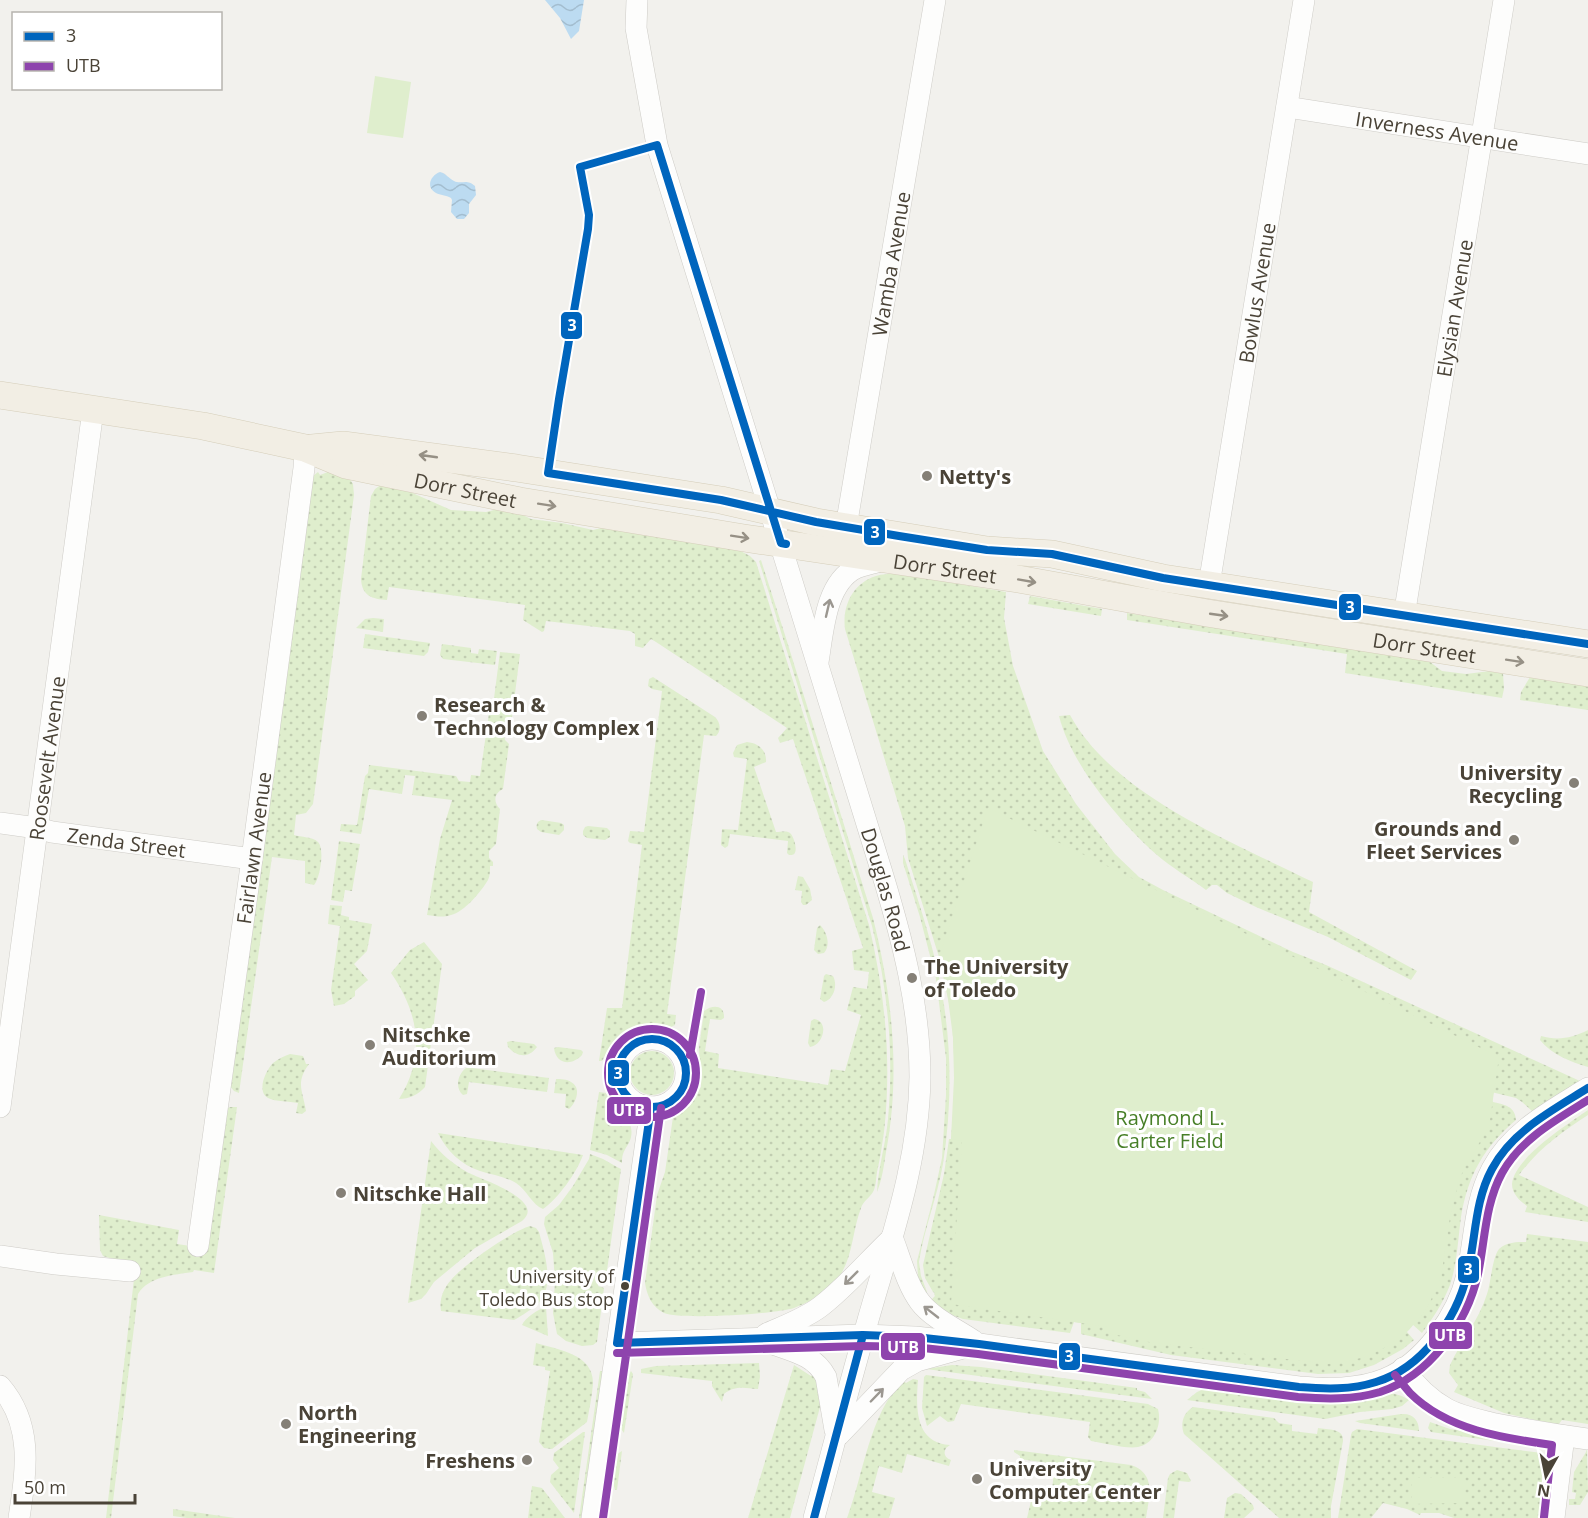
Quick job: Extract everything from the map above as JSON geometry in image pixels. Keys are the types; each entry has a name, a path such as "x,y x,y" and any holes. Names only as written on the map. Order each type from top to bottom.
{"main road":[{"name":"Dorr Street","path":"0,395 203,426 305,448 346,465 520,501 1018,579 1207,613 1588,673"},
{"name":"Dorr Street","path":"305,448 343,445 547,479 628,486 721,500 816,522 987,550 1052,555 1209,585 1588,645"},
{"path":"451,487 452,478 458,473 547,479"},
{"path":"1444,650 1446,638 1451,635 1521,643 1588,645"}],"street":[{"name":"Douglas Road","path":"637,0 636,28 657,145 897,922 915,1008 920,1078 916,1140 905,1193 863,1335 814,1518"},
{"name":"Wamba Avenue","path":"846,527 935,0"},
{"name":"Bowlus Avenue","path":"1209,585 1304,0"},
{"name":"Elysian Avenue","path":"1404,616 1504,0"},
{"name":"Inverness Avenue","path":"1287,107 1588,154"},
{"name":"Roosevelt Avenue","path":"0,1107 93,410"},
{"name":"Fairlawn Avenue","path":"198,1246 252,859 305,448"},
{"path":"817,666 830,599 837,585 855,568 886,559"},
{"name":"Zenda Street","path":"0,823 252,859"},
{"path":"617,1343 863,1335 915,1337 1309,1388 1327,1389 1366,1384 1385,1379 1403,1368 1432,1343 1449,1319 1462,1294 1484,1186 1502,1152 1533,1124 1588,1088"},
{"path":"592,1518 651,1107"},
{"path":"755,1339 819,1308 892,1237 914,1292 922,1305 979,1344"},
{"path":"0,1256 130,1271"},
{"path":"755,1339 802,1354 822,1369 826,1377 836,1437"},
{"path":"836,1437 901,1370 917,1361 979,1344"},
{"path":"1403,1368 1428,1395 1457,1413 1508,1426 1588,1439"},
{"path":"0,1386 17,1411 24,1436 25,1471 19,1518"},
{"path":"1554,1518 1564,1436"}],"green space":[{"path":"375,76 411,82 403,138 367,133"},
{"path":"318,472 320,475 328,472 347,475 353,484 354,495 313,804 306,813 296,815 294,835 318,842 321,864 314,885 305,883 305,861 272,857 239,1093 229,1085 313,476"},
{"path":"382,484 399,487 451,510 486,512 498,509 521,514 531,519 593,530 605,527 735,548 756,562 869,925 886,1028 886,1106 875,1188 861,1208 842,1273 827,1289 806,1303 784,1310 749,1314 674,1315 660,1311 653,1304 645,1283 657,1195 665,1172 673,1117 675,1114 681,1114 701,1087 699,1048 704,1011 711,1007 718,1007 723,1010 724,1014 721,1020 710,1019 705,1051 719,1054 718,1068 828,1085 831,1069 845,1071 861,1015 847,1010 853,987 867,989 869,972 854,970 852,951 863,948 793,739 780,743 778,738 787,728 651,639 643,648 635,646 635,634 630,631 546,621 542,632 523,620 525,605 389,587 387,600 369,596 363,589 361,579 371,496"},
{"path":"761,560 873,918 880,947 892,1034 893,1093 891,1123 882,1177 877,1192 890,1095 890,1046 886,998 878,950 759,561"},
{"name":"Raymond L. Carter Field","path":"895,573 1006,592 1004,618 1013,666 1043,751 1076,804 1115,854 1139,877 1293,952 1580,1081 1532,1111 1516,1098 1487,1091 1493,1102 1505,1105 1514,1112 1516,1120 1486,1151 1473,1175 1464,1202 1450,1285 1422,1333 1412,1324 1407,1332 1414,1340 1403,1349 1374,1365 1349,1373 1318,1374 1171,1355 1081,1334 1081,1323 1074,1322 1070,1333 963,1319 930,1301 935,1293 925,1278 923,1265 944,1174 949,1139 951,1139 954,1102 952,1020 939,957 908,858 905,826 845,629 847,604 855,590 868,579"},
{"path":"1030,596 1102,609 1101,616 1028,604"},
{"path":"1127,613 1423,660 1442,671 1466,674 1490,671 1503,673 1504,689 1502,698 1345,673 1347,654 1127,620"},
{"path":"365,619 384,619 383,632 356,628"},
{"path":"365,634 430,643 428,652 424,656 363,648"},
{"path":"442,644 471,648 471,653 478,654 479,649 497,651 495,665 443,659 440,655"},
{"path":"500,652 520,654 511,725 504,734 509,744 503,789 496,798 500,809 496,844 489,851 489,858 493,866 490,866 489,877 485,885 461,910 445,916 427,915 440,839 452,800 412,795 415,776 405,775 402,794 369,789 361,834 340,831 341,824 357,825 369,765 456,776 459,781 470,782 471,775 480,776"},
{"path":"653,677 715,717 720,729 716,736 704,735 667,1014 676,1015 675,1025 671,1027 644,1024 628,1029 621,1033 602,1061 599,1061 607,1008 622,1008 642,845 628,841 630,831 644,832 662,691 648,686 649,679"},
{"path":"1530,677 1588,686 1588,710 1520,700 1521,692"},
{"path":"1070,715 1090,744 1115,769 1145,793 1213,833 1313,882 1309,912 1417,971 1411,980 1328,937 1227,893 1217,885 1212,885 1206,890 1163,860 1127,826 1086,773 1065,735 1059,716"},
{"path":"747,742 758,746 765,754 766,762 754,767 776,832 788,832 793,838 796,850 793,855 787,853 788,841 730,834 728,846 725,848 721,845 722,829 738,830 747,759 734,757 733,753 737,745"},
{"name":"Raymond L. Carter Field","path":"988,808 1499,1057 1489,1127 1464,1168 1458,1184 1450,1217 1441,1278 1429,1304 1409,1330 1388,1346 1365,1357 1327,1364 1149,1342 1108,1333 1108,1327 951,1304 962,1141 951,1139 954,1078 953,1037 939,957"},
{"path":"542,820 561,823 564,825 564,830 559,835 541,832 537,826"},
{"path":"588,826 607,828 610,831 610,837 605,840 587,838 583,835 583,831"},
{"path":"339,841 360,844 352,891 345,890 343,902 331,900"},
{"path":"903,855 933,949 944,1005 948,1045 950,1085 946,1144 919,1262 927,1292 925,1293 918,1277 917,1261 942,1158 946,1058 936,979 903,863"},
{"path":"798,876 803,877 810,889 812,900 806,905 801,902 802,891 795,890"},
{"path":"330,905 342,906 341,915 349,917 349,920 372,924 367,951 354,964 368,980 355,991 355,996 344,1004 334,1006 331,990 340,926 328,924"},
{"path":"820,925 825,931 828,942 824,953 818,954 814,950 817,928"},
{"path":"424,942 442,964 425,1087 413,1096 399,1099 408,1083 413,1067 416,1035 408,1004 391,973 410,950"},
{"path":"826,974 833,976 835,987 833,995 824,1002 820,999"},
{"path":"814,1019 822,1024 823,1033 815,1046 810,1047 808,1043 811,1021"},
{"path":"1588,1030 1588,1067 1562,1057 1540,1040 1541,1036 1565,1038"},
{"path":"507,1042 534,1044 537,1047 526,1055 519,1055 508,1047"},
{"path":"554,1048 583,1052 578,1059 565,1062 555,1054"},
{"path":"652,1051 667,1058 674,1073 667,1088 652,1095 637,1088 630,1073 637,1058"},
{"path":"290,1054 303,1056 306,1064 309,1064 301,1082 306,1111 302,1114 296,1113 298,1103 268,1098 264,1095 262,1086 270,1066"},
{"path":"466,1068 549,1078 547,1092 469,1082 467,1094 463,1095 458,1082"},
{"path":"556,1079 569,1081 576,1088 576,1099 569,1109 565,1107 566,1094 554,1093"},
{"path":"599,1092 606,1093 630,1124 631,1137 623,1154 622,1163 590,1150"},
{"path":"237,1107 214,1273 194,1270 162,1277 149,1283 138,1294 111,1518 106,1518 136,1262 103,1256 100,1250 99,1215 179,1230 177,1244 204,1248 224,1110"},
{"path":"1588,1110 1588,1115 1551,1142 1519,1175 1588,1207 1588,1222 1525,1212 1527,1206 1517,1197 1512,1188 1515,1174 1522,1163 1543,1142"},
{"path":"438,1133 583,1155 566,1185 543,1209 516,1183 460,1161 445,1145"},
{"path":"431,1141 462,1169 519,1198 526,1205 528,1213 522,1221 475,1248 434,1282 421,1299 408,1303"},
{"path":"590,1154 621,1169 606,1278 599,1277 598,1286 604,1288 597,1342 593,1345 582,1346 566,1341 557,1334 553,1313 555,1281 553,1253 544,1224 545,1217 559,1205 573,1186"},
{"path":"530,1226 539,1232 547,1265 546,1290 538,1303 514,1320 441,1311 444,1291 457,1274 500,1242"},
{"path":"1527,1234 1588,1242 1588,1424 1562,1420 1558,1425 1504,1413 1454,1392 1458,1385 1449,1373 1450,1365 1484,1304 1497,1253 1505,1245 1526,1242"},
{"path":"546,1307 548,1336 522,1325 532,1314"},
{"path":"536,1343 574,1355 588,1366 592,1374 593,1389 587,1422 552,1449 544,1448 539,1442 550,1371 545,1370 545,1367 533,1365"},
{"path":"759,1363 758,1389 732,1389 724,1394 722,1402 712,1386 712,1381 641,1373 641,1369 656,1366"},
{"path":"794,1365 811,1376 814,1373 822,1392 790,1518 748,1518"},
{"path":"952,1365 1137,1388 1152,1399 926,1369"},
{"path":"600,1371 603,1371 582,1518 579,1518"},
{"path":"631,1371 633,1374 624,1433 618,1425 624,1384"},
{"path":"926,1375 1148,1404 1158,1409 1158,1427 1153,1438 1144,1445 1121,1447 1091,1441 1088,1437 1090,1422 961,1404 954,1421 948,1422 940,1416 927,1426 922,1408"},
{"path":"913,1379 918,1380 917,1401 920,1422 930,1438 938,1443 950,1445 945,1452 946,1457 951,1460 949,1466 907,1454 902,1473 879,1466 872,1492 895,1498 889,1518 847,1518 882,1410 903,1380 906,1383"},
{"path":"1204,1389 1326,1403 1384,1394 1393,1394 1409,1400 1402,1406 1392,1409 1325,1419 1187,1400"},
{"path":"1193,1407 1274,1418 1279,1423 1292,1425 1292,1431 1317,1434 1318,1428 1335,1430 1341,1434 1343,1441 1331,1506 1331,1518 1279,1518 1184,1434 1183,1419"},
{"path":"1401,1414 1414,1418 1419,1431 1355,1421"},
{"path":"1430,1422 1450,1429 1510,1438 1509,1443 1431,1432 1428,1428"},
{"path":"1357,1429 1542,1453 1547,1462 1540,1518 1454,1518 1439,1513 1421,1513 1420,1515 1383,1503 1371,1518 1338,1518 1351,1435"},
{"path":"585,1432 574,1513 550,1482 551,1475 559,1468 553,1460 554,1453"},
{"path":"1587,1448 1588,1492 1580,1505 1569,1505 1569,1499 1575,1499 1576,1493 1572,1492 1574,1472"},
{"path":"1014,1450 1131,1465 1139,1469 1145,1474 1149,1487 1146,1518 1027,1518 1034,1488 1052,1489 1055,1464 1020,1459"},
{"path":"622,1451 617,1490 615,1490 611,1475 614,1456"},
{"path":"1177,1470 1187,1473 1191,1481 1179,1481 1174,1518 1163,1518 1168,1478"},
{"path":"1412,1478 1464,1478 1464,1503 1412,1504"},
{"path":"532,1486 542,1488 565,1518 528,1518"},
{"path":"1235,1493 1241,1494 1253,1505 1254,1509 1244,1518 1224,1518 1227,1498"},
{"path":"173,1509 235,1518 173,1516"}],"water":[{"path":"545,0 584,0 579,31 571,39 560,18"},
{"path":"440,172 454,181 469,182 475,186 476,195 469,204 469,213 464,219 457,219 451,212 451,198 436,193 431,188 430,181"}],"transit line":[{"name":"3","path":"657,145 580,167 589,215 588,229 548,473 721,500 816,522 899,536 987,550 1052,554 1163,578 1588,644"},
{"name":"3","path":"657,145 781,543 786,544"},
{"name":"UTB","path":"690,1055 701,992"},
{"name":"UTB","path":"652,1029 669,1032 683,1042 693,1056 696,1073 693,1090 683,1104 669,1114 652,1117 635,1114 621,1104 611,1090 608,1073 611,1056 621,1042 635,1032 652,1029"},
{"name":"3","path":"652,1039 665,1042 676,1049 683,1060 686,1073 683,1086 676,1097 665,1104 652,1107 639,1104 628,1097 621,1086 618,1073 621,1060 628,1049 639,1042 652,1039"},
{"name":"3","path":"651,1107 617,1343 863,1335 915,1337 1299,1387 1338,1388 1367,1385 1393,1375 1408,1366 1435,1340 1446,1325 1462,1292 1482,1195 1492,1169 1500,1156 1522,1132 1588,1088"},
{"name":"UTB","path":"617,1353 863,1346 914,1347 1298,1397 1349,1398 1370,1395 1398,1384 1414,1374 1443,1346 1455,1329 1473,1293 1492,1197 1502,1173 1529,1140 1588,1100"},
{"name":"UTB","path":"603,1518 661,1108"},
{"name":"3","path":"814,1518 863,1335"},
{"name":"UTB","path":"1395,1375 1425,1406 1458,1424 1495,1435 1552,1445 1544,1517"}],"place":[{"name":"Netty's","path":"927,476"},
{"name":"Research & Technology Complex 1","path":"422,716"},
{"name":"University Recycling","path":"1574,783"},
{"name":"Grounds and Fleet Services","path":"1514,840"},
{"name":"The University of Toledo","path":"912,978"},
{"name":"Nitschke Auditorium","path":"370,1045"},
{"name":"Nitschke Hall","path":"341,1193"},
{"name":"University of Toledo Bus stop","path":"625,1286"},
{"name":"North Engineering","path":"286,1424"},
{"name":"Freshens","path":"527,1460"},
{"name":"University Computer Center","path":"977,1479"}]}
